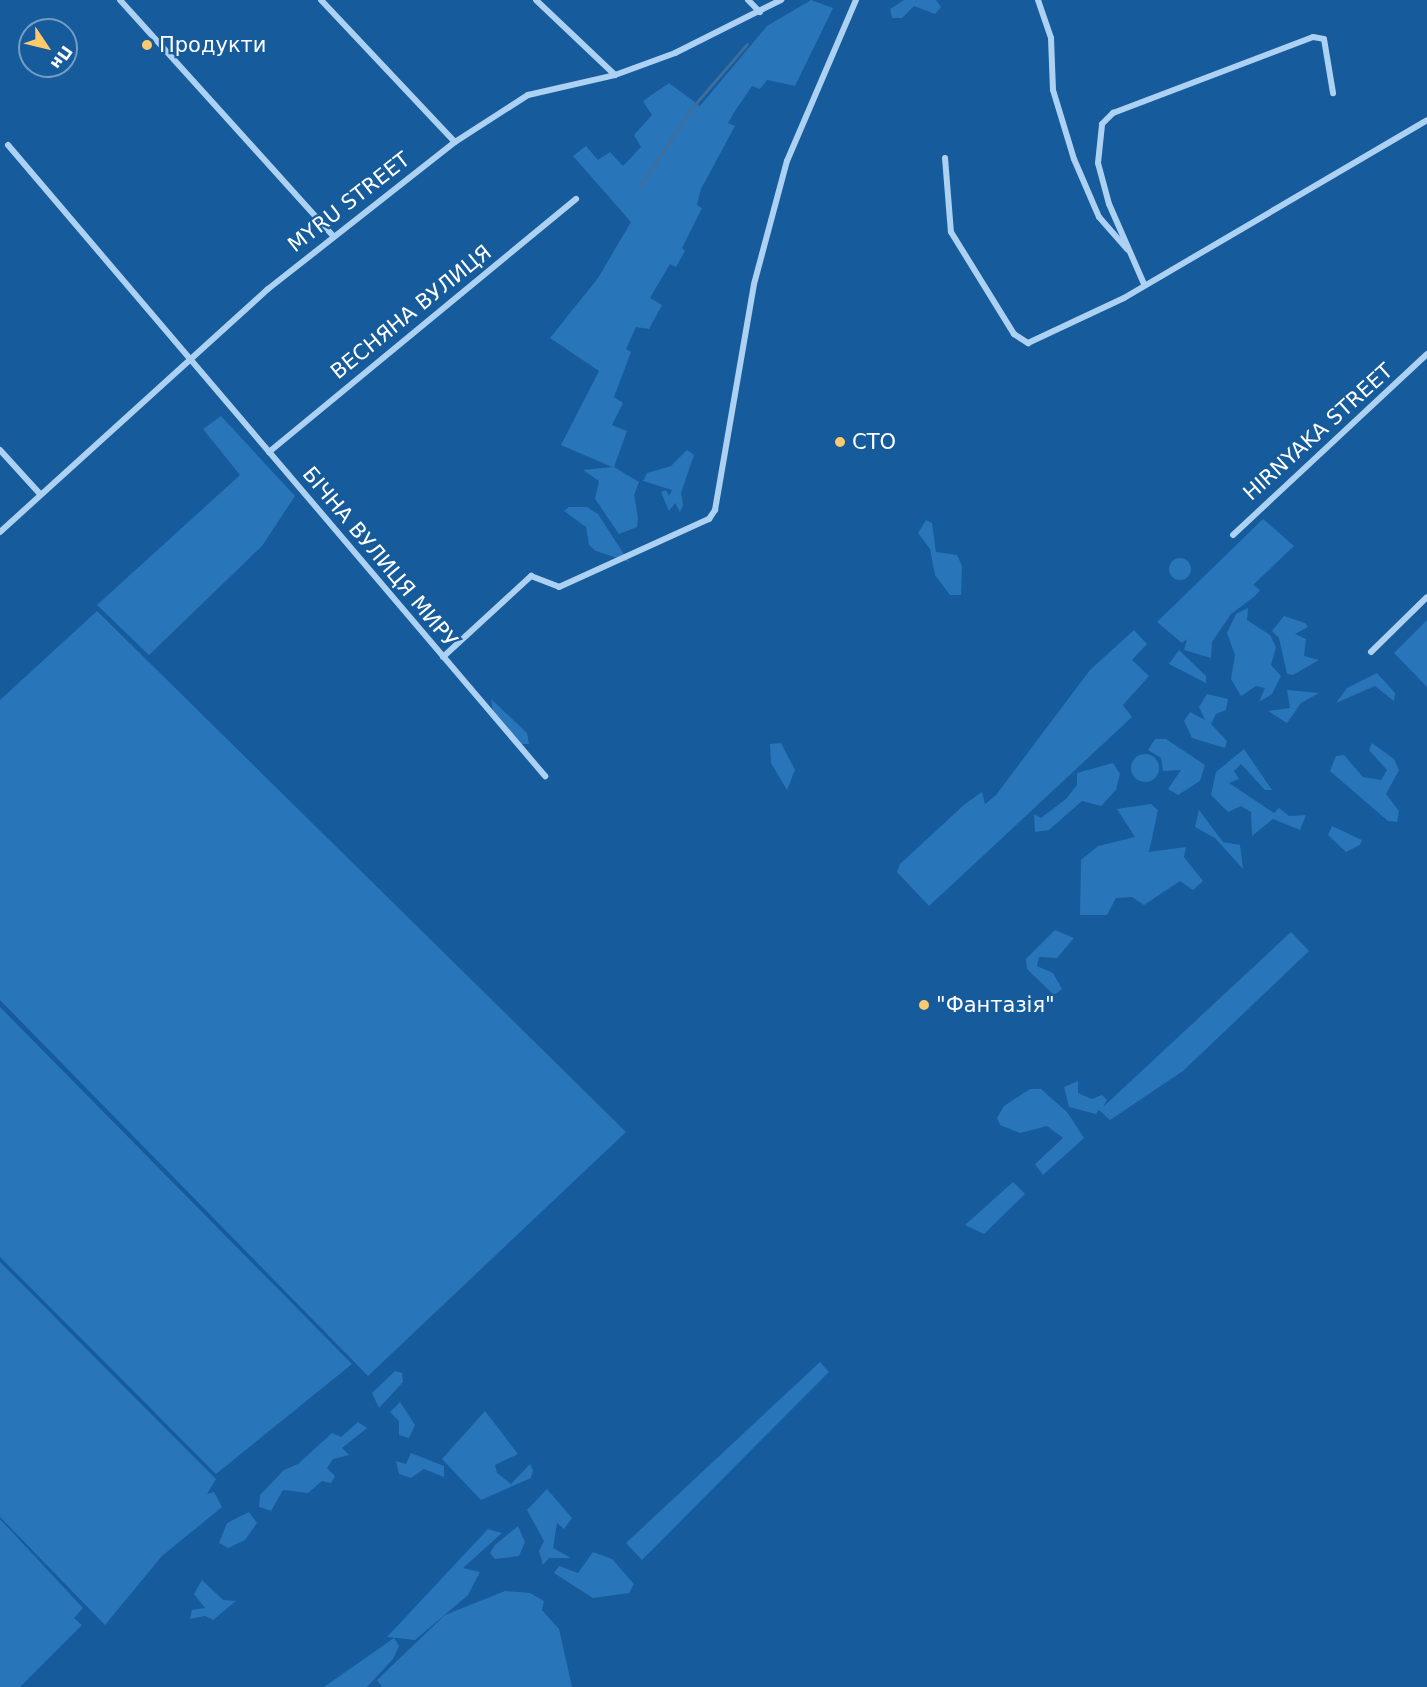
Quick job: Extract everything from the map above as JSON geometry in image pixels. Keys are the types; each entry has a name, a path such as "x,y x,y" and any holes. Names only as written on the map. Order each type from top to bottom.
{"street":[{"path":"120,0 332,234"},
{"path":"321,0 455,142"},
{"path":"536,0 615,75"},
{"path":"748,0 760,12"},
{"name":"MYRU STREET","path":"0,532 332,234 455,142 528,95 615,75 760,12 781,0"},
{"path":"443,657 531,576 559,587 709,519 715,510 754,284 787,161 856,0"},
{"path":"1038,0 1051,38 1053,90 1074,159 1099,217 1127,249"},
{"path":"1144,284 1127,249 1097,151 1102,124 1113,112 1313,37 1324,39 1333,93"},
{"path":"945,158 951,232 1014,334 1028,343 1144,284 1427,120"},
{"name":"БІЧНА ВУЛИЦЯ МИРУ","path":"8,146 545,776"},
{"name":"ВЕСНЯНА ВУЛИЦЯ","path":"269,452 576,199"},
{"name":"HIRNYAKA STREET","path":"1233,535 1427,354"},
{"path":"0,450 40,494"},
{"path":"1371,652 1427,597"}],"shaded area":[{"path":"811,0 833,8 795,86 767,80 760,89 752,86 735,111 728,123 735,126 701,189 697,205 702,208 682,248 685,251 676,267 670,264 650,298 662,305 649,329 636,327 626,349 631,352 614,397 623,403 612,425 627,431 614,467 639,482 634,495 638,518 637,527 619,534 595,499 599,481 583,470 612,467 561,445 599,371 550,338 598,278 631,222 573,156 586,146 598,160 610,152 623,166 641,147 634,135 652,115 643,101 669,83 700,106 767,26"},
{"path":"904,0 936,0 941,7 935,14 914,6 902,18 892,18 890,9"},
{"path":"221,416 295,496 262,546 149,655 97,605 240,475 203,429"},
{"path":"687,450 694,455 681,493 683,505 680,512 675,503 669,511 661,492 666,490 669,496 672,490 643,481 647,473 671,466"},
{"path":"569,507 587,507 598,514 629,562 596,551 589,545 586,527 564,511"},
{"path":"1263,519 1294,546 1253,585 1260,590 1255,596 1231,614 1212,642 1211,658 1184,650 1187,639 1182,643 1157,622"},
{"path":"926,520 932,523 936,552 957,555 962,566 961,595 950,595 935,575 930,549 918,533"},
{"path":"1180,558 1188,561 1191,569 1188,577 1180,580 1172,577 1169,569 1172,561"},
{"path":"1248,608 1247,620 1270,635 1276,647 1271,665 1281,676 1272,694 1259,702 1265,688 1256,686 1241,696 1231,679 1235,655 1227,633 1236,614"},
{"path":"97,611 626,1132 368,1376 0,1000 0,700"},
{"path":"1284,616 1305,623 1308,627 1295,634 1306,639 1304,656 1319,660 1293,675 1287,674 1279,638 1272,631"},
{"path":"1427,620 1427,687 1394,653"},
{"path":"1134,630 1147,644 1132,660 1149,676 1123,705 1132,717 929,906 897,872 900,864 965,804 982,792 985,804 996,795 1090,670"},
{"path":"1179,650 1206,676 1206,683 1169,664"},
{"path":"1377,673 1395,693 1394,701 1375,686 1336,703 1347,688"},
{"path":"1287,690 1319,693 1301,703 1287,723 1268,711 1290,708"},
{"path":"1207,694 1228,699 1226,710 1216,714 1211,724 1227,741 1225,748 1192,738 1184,721 1190,712 1205,720 1199,707"},
{"path":"491,699 527,733 529,744 520,744 493,711"},
{"path":"1155,739 1166,739 1205,765 1200,781 1178,795 1168,789 1181,770 1163,771 1161,758 1148,750"},
{"path":"781,743 795,770 787,790 771,763 770,744"},
{"path":"1372,743 1394,759 1399,770 1386,794 1399,811 1397,822 1388,821 1330,771 1336,756 1344,755 1363,777 1381,780 1387,770 1369,750"},
{"path":"1244,749 1272,790 1265,790 1241,764 1234,771 1239,779 1229,783 1274,813 1279,808 1289,816 1306,815 1300,830 1273,819 1252,836 1251,812 1241,806 1228,812 1211,795 1216,772"},
{"path":"1145,754 1155,758 1159,768 1155,778 1145,782 1135,778 1131,768 1135,758"},
{"path":"1113,763 1120,774 1116,790 1101,806 1082,801 1049,830 1035,832 1034,814 1041,818 1066,799 1077,785 1077,773"},
{"path":"1151,804 1158,810 1149,852 1186,847 1184,857 1203,881 1193,890 1180,881 1144,905 1132,897 1116,898 1107,915 1080,915 1081,860 1098,846 1135,837 1117,809"},
{"path":"1199,810 1223,842 1240,845 1243,869 1215,838 1195,827"},
{"path":"1332,826 1362,840 1360,845 1346,852 1328,835"},
{"path":"1055,930 1074,938 1057,958 1039,957 1037,966 1053,973 1062,989 1054,995 1027,969 1026,959"},
{"path":"1291,932 1309,951 1183,1071 1110,1120 1099,1110 1096,1114 1069,1107 1064,1087 1078,1081 1078,1093 1092,1099 1102,1095 1107,1100 1103,1107"},
{"path":"0,1007 352,1364 216,1474 0,1257"},
{"path":"1030,1089 1041,1089 1067,1112 1084,1138 1043,1175 1035,1164 1063,1138 1047,1126 1020,1133 1000,1125 997,1118 1004,1106"},
{"path":"1013,1182 1025,1194 984,1234 965,1225"},
{"path":"0,1262 216,1479 207,1494 214,1492 222,1507 162,1556 105,1625 0,1517"},
{"path":"820,1362 829,1372 642,1560 626,1543"},
{"path":"395,1371 402,1373 403,1382 379,1408 372,1393"},
{"path":"400,1402 415,1425 409,1438 399,1435 399,1421 390,1412"},
{"path":"485,1411 518,1454 495,1465 497,1473 511,1484 530,1464 533,1470 531,1478 481,1500 442,1459"},
{"path":"358,1422 367,1428 342,1448 349,1455 333,1459 327,1468 335,1476 331,1483 322,1481 308,1493 283,1490 271,1511 259,1507 260,1495 284,1470 298,1464 332,1433 341,1437"},
{"path":"411,1453 444,1466 444,1477 424,1469 411,1478 399,1474 396,1461 406,1464"},
{"path":"547,1489 572,1518 564,1529 557,1523 553,1548 571,1558 549,1558 543,1565 539,1551 544,1541 527,1510"},
{"path":"249,1512 257,1523 245,1540 228,1548 219,1543 227,1523"},
{"path":"0,1519 83,1608 74,1618 82,1625 20,1687 0,1687"},
{"path":"518,1526 525,1542 519,1556 495,1559 490,1553 495,1545"},
{"path":"488,1529 502,1533 463,1568 480,1572 468,1595 415,1640 387,1637"},
{"path":"593,1552 612,1559 634,1584 629,1593 593,1598 554,1573 559,1566 578,1573"},
{"path":"202,1580 223,1600 236,1601 213,1620 205,1616 190,1619 192,1610 205,1608 194,1594"},
{"path":"505,1591 530,1593 544,1601 542,1610 559,1629 572,1687 382,1687 377,1680 445,1615"},
{"path":"394,1638 399,1646 393,1659 367,1687 324,1687"}],"waterway":[{"path":"641,185 690,110 747,44"}],"place":[{"name":"Продукти","path":"147,45"},
{"name":"СТО","path":"840,442"},
{"name":"\"Фантазія\"","path":"924,1005"}]}
